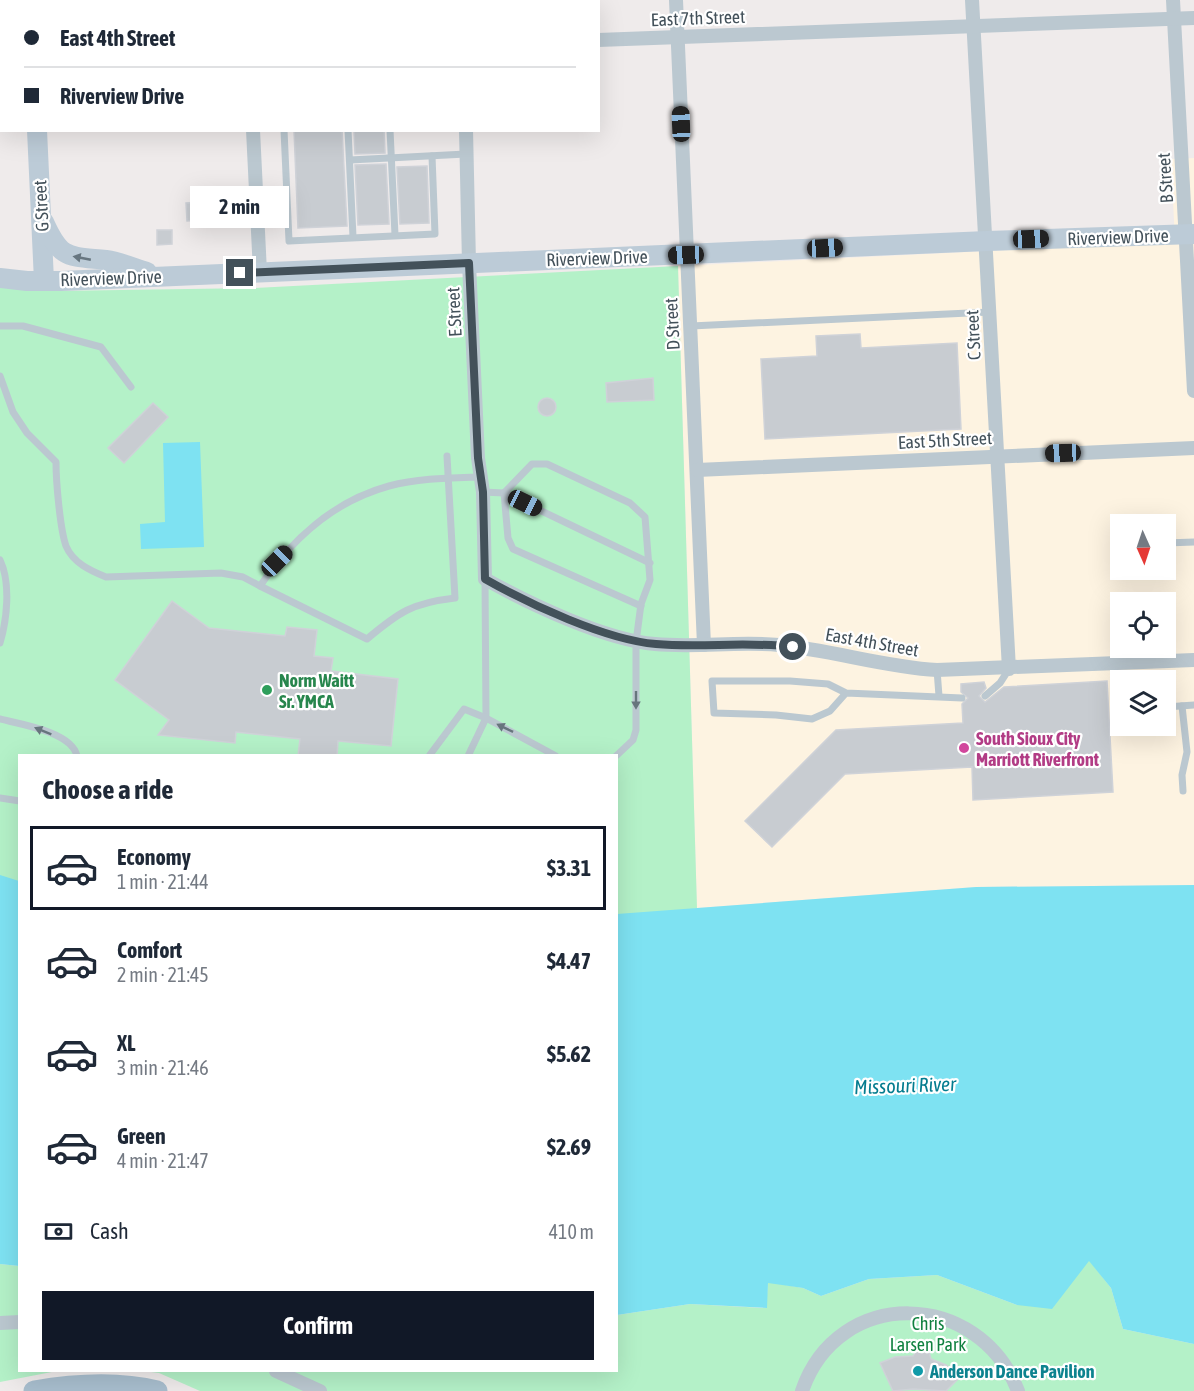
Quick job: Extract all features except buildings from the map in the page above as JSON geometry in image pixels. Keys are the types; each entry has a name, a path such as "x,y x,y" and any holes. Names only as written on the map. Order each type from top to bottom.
{"main road":[{"name":"G Street","path":"37,132 44,281"},
{"path":"41,217 54,244 71,256 107,261 158,276"},
{"name":"Riverview Drive","path":"0,278 44,281 1191,234"},
{"path":"34,1391 94,1385 124,1385 157,1391"}],"street":[{"name":"D Street","path":"675,0 704,645"},
{"name":"C Street","path":"972,0 1010,669"},
{"name":"B Street","path":"1173,0 1191,234 1194,391"},
{"name":"East 7th Street","path":"600,40 1194,18"},
{"path":"253,132 260,272"},
{"name":"E Street","path":"466,132 469,263 478,458 483,492 485,579"},
{"name":"East 5th Street","path":"697,470 1194,448"},
{"name":"East 4th Street","path":"485,579 517,596 579,623 636,642 777,645 821,651 908,669 937,670 1010,669 1194,660"},
{"path":"802,1391 814,1366 824,1352 842,1336 877,1318 902,1313 921,1313 945,1318 977,1335 999,1356 1011,1374 1018,1391"},
{"path":"0,1323 18,1322"},
{"path":"278,1372 320,1391"}],"lane":[{"path":"284,132 288,241 435,234 432,156"},
{"path":"348,132 353,237"},
{"path":"390,132 395,236"},
{"path":"350,160 466,154"},
{"path":"691,326 990,312"},
{"path":"0,326 23,326 101,347 131,387"},
{"path":"0,376 13,412 27,433 56,462 56,481 66,546 75,559 89,571 106,577 221,573 243,577 367,639 407,608 455,598 447,456"},
{"path":"618,754 633,740 636,730 636,642 641,606 650,580 645,518 630,503 571,474 547,464 532,464 504,493 507,538 513,549 641,606"},
{"path":"260,586 277,561 303,535 330,513 355,498 389,486 421,480 481,477"},
{"path":"483,492 504,493 650,563"},
{"path":"1176,543 1194,542"},
{"path":"0,560 6,591 0,644"},
{"path":"469,754 486,718 485,579"},
{"path":"985,696 1000,683 1010,669"},
{"path":"937,670 939,696"},
{"path":"846,693 830,711 812,719 714,713 712,681 800,682 828,684 846,693 962,698"},
{"path":"1176,706 1194,705"},
{"path":"1182,706 1187,753 1182,775 1183,791"},
{"path":"430,754 464,709 486,718 552,754"},
{"path":"0,718 40,728 69,744 77,754"},
{"path":"0,798 18,801"}],"shaded area":[{"path":"1194,158 1194,885 976,887 697,908 678,266 1175,242 1171,159"}],"green space":[{"path":"678,266 697,908 618,928 618,754 18,754 18,953 0,948 0,285 54,291 255,288"},
{"name":"Chris Larsen Park","path":"1089,1260 1111,1288 1123,1329 1194,1344 1194,1391 200,1391 159,1373 151,1372 618,1372 618,1315 690,1304 766,1308 768,1282 803,1288 821,1296 869,1279 937,1275 1017,1305"},
{"path":"0,1264 18,1266 18,1372 52,1372 0,1382"}],"water":[{"path":"200,442 204,547 141,549 140,524 165,522 163,443"},
{"path":"0,875 18,881 18,1266 0,1264"},
{"name":"Missouri River","path":"1194,885 1194,1344 1123,1329 1111,1288 1089,1261 1052,1309 1017,1305 937,1275 869,1279 821,1296 803,1288 768,1283 767,1308 690,1304 618,1315 618,914 976,887"}],"place":[{"name":"Norm Waitt Sr. YMCA","path":"267,690"},
{"name":"South Sioux City Marriott Riverfront","path":"964,748"},
{"name":"Anderson Dance Pavilion","path":"918,1371"}],"route":[{"path":"240,273 469,263 478,458 483,492 485,579 517,596 579,623 636,642 793,647"}]}
